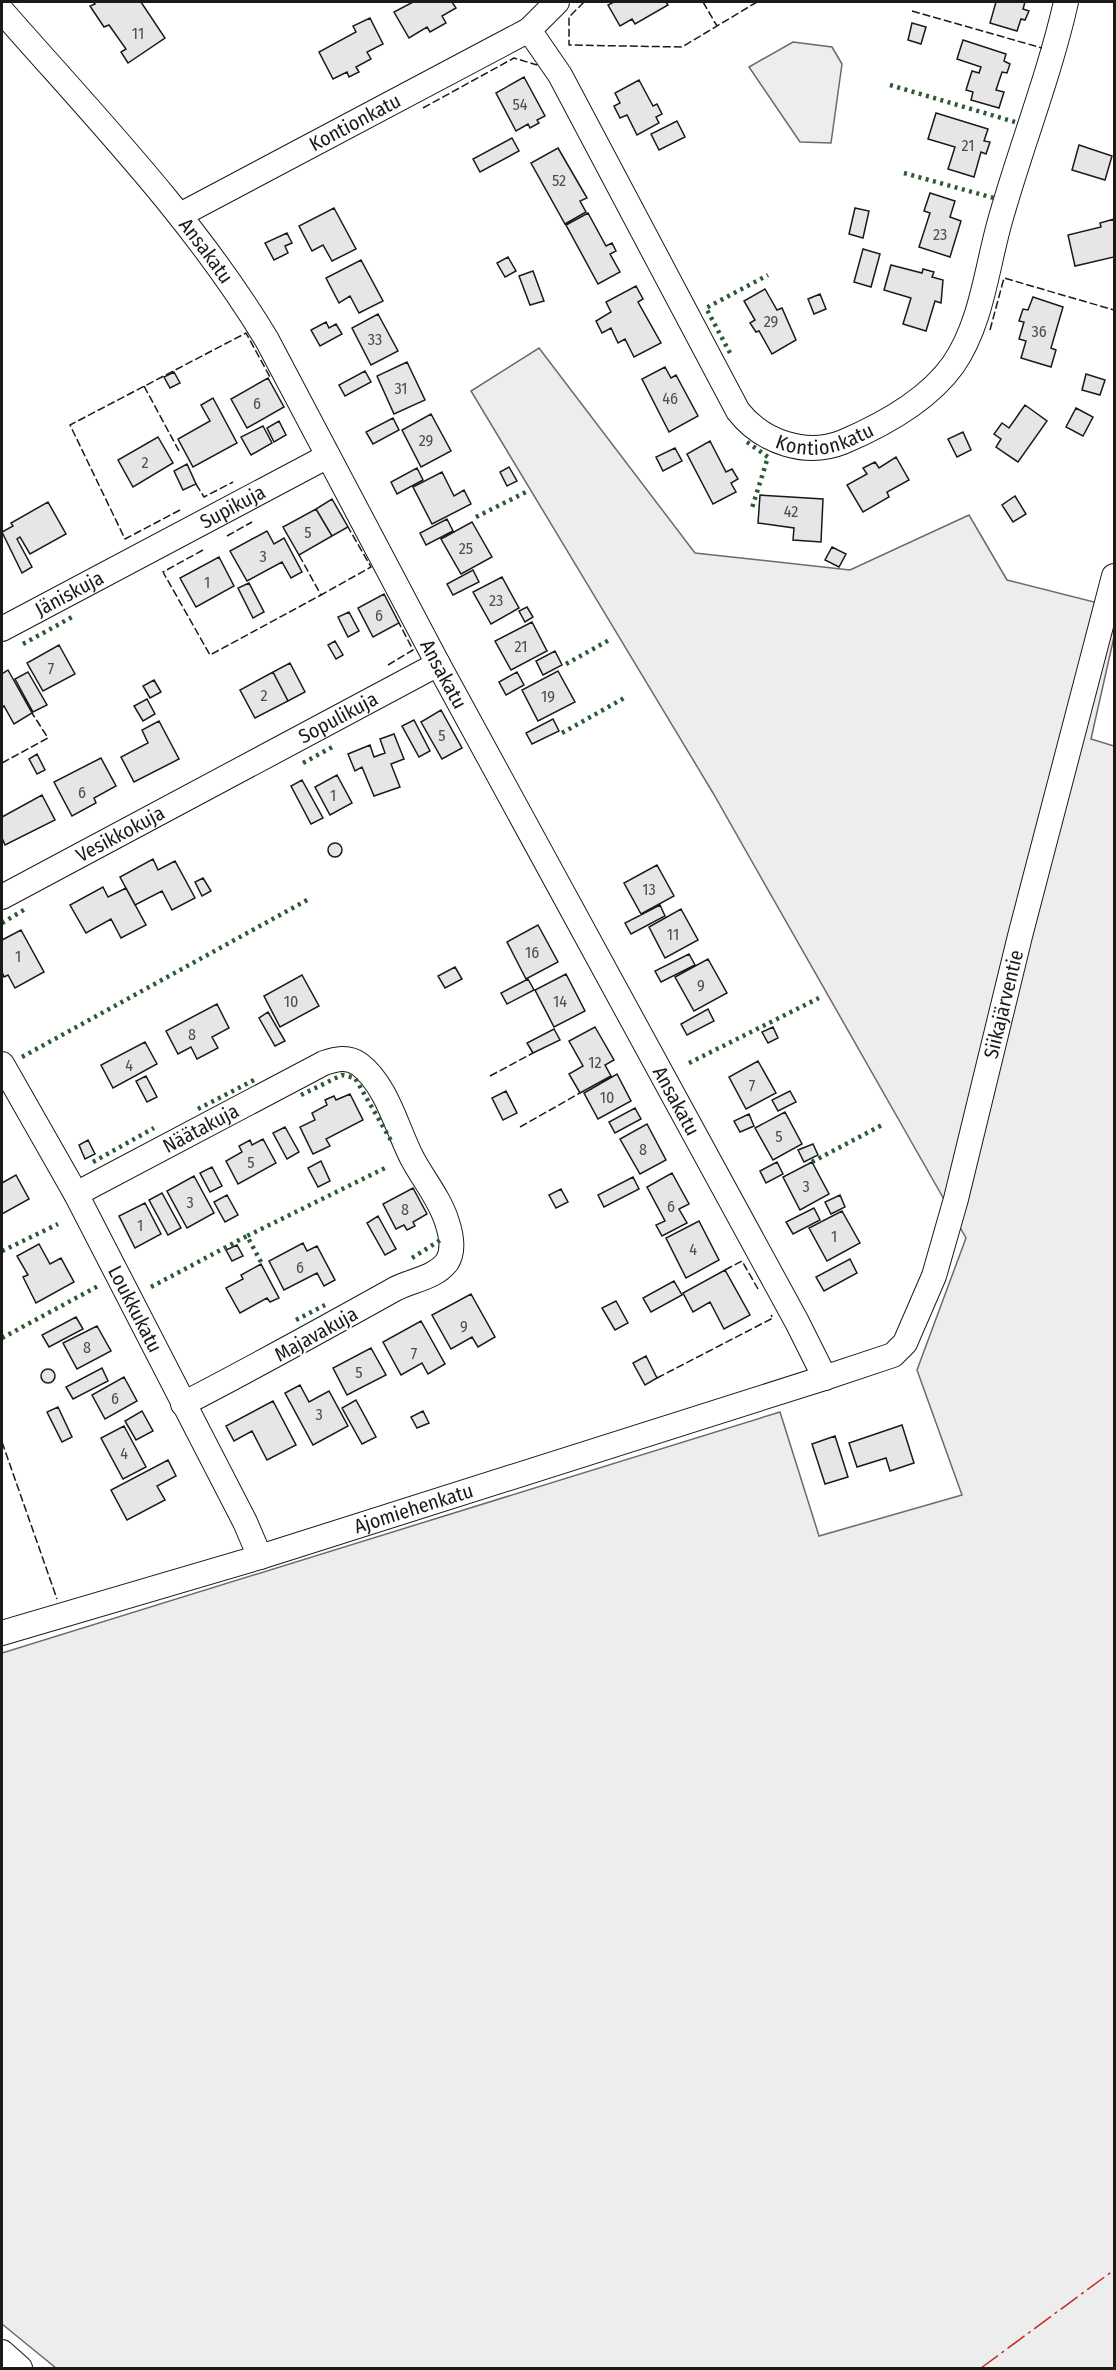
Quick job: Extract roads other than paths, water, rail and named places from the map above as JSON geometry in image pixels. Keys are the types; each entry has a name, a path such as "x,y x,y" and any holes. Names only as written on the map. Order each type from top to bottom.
{"street":[{"name":"Kontionkatu","path":"180,216 529,30 557,2"},
{"name":"Kontionkatu","path":"529,30 560,75 738,411 745,420 767,436 783,443 813,448 850,439 916,401 942,379 961,353 973,326 1001,216 1066,2"},
{"name":"Ansakatu","path":"2,11 180,216 237,289 267,340 438,664 797,1322 825,1378"},
{"name":"Supikuja","path":"137,558 328,456"},
{"name":"Jäniskuja","path":"2,629 137,558"},
{"name":"Siikajärventie","path":"825,1378 893,1355 905,1343 934,1276 1114,576"},
{"name":"Sopulikuja","path":"238,771 438,664"},
{"name":"Vesikkokuja","path":"2,897 238,771"},
{"name":"Näätakuja","path":"76,1194 324,1063 351,1060 374,1081 447,1221 451,1249 446,1263"},
{"name":"Loukkukatu","path":"2,1064 76,1194 245,1522 260,1557"},
{"name":"Majavakuja","path":"183,1404 405,1284 428,1276 446,1263"},
{"name":"Ajomiehenkatu","path":"2,1633 260,1557 825,1378"},
{"path":"2,2352 20,2368"}]}
